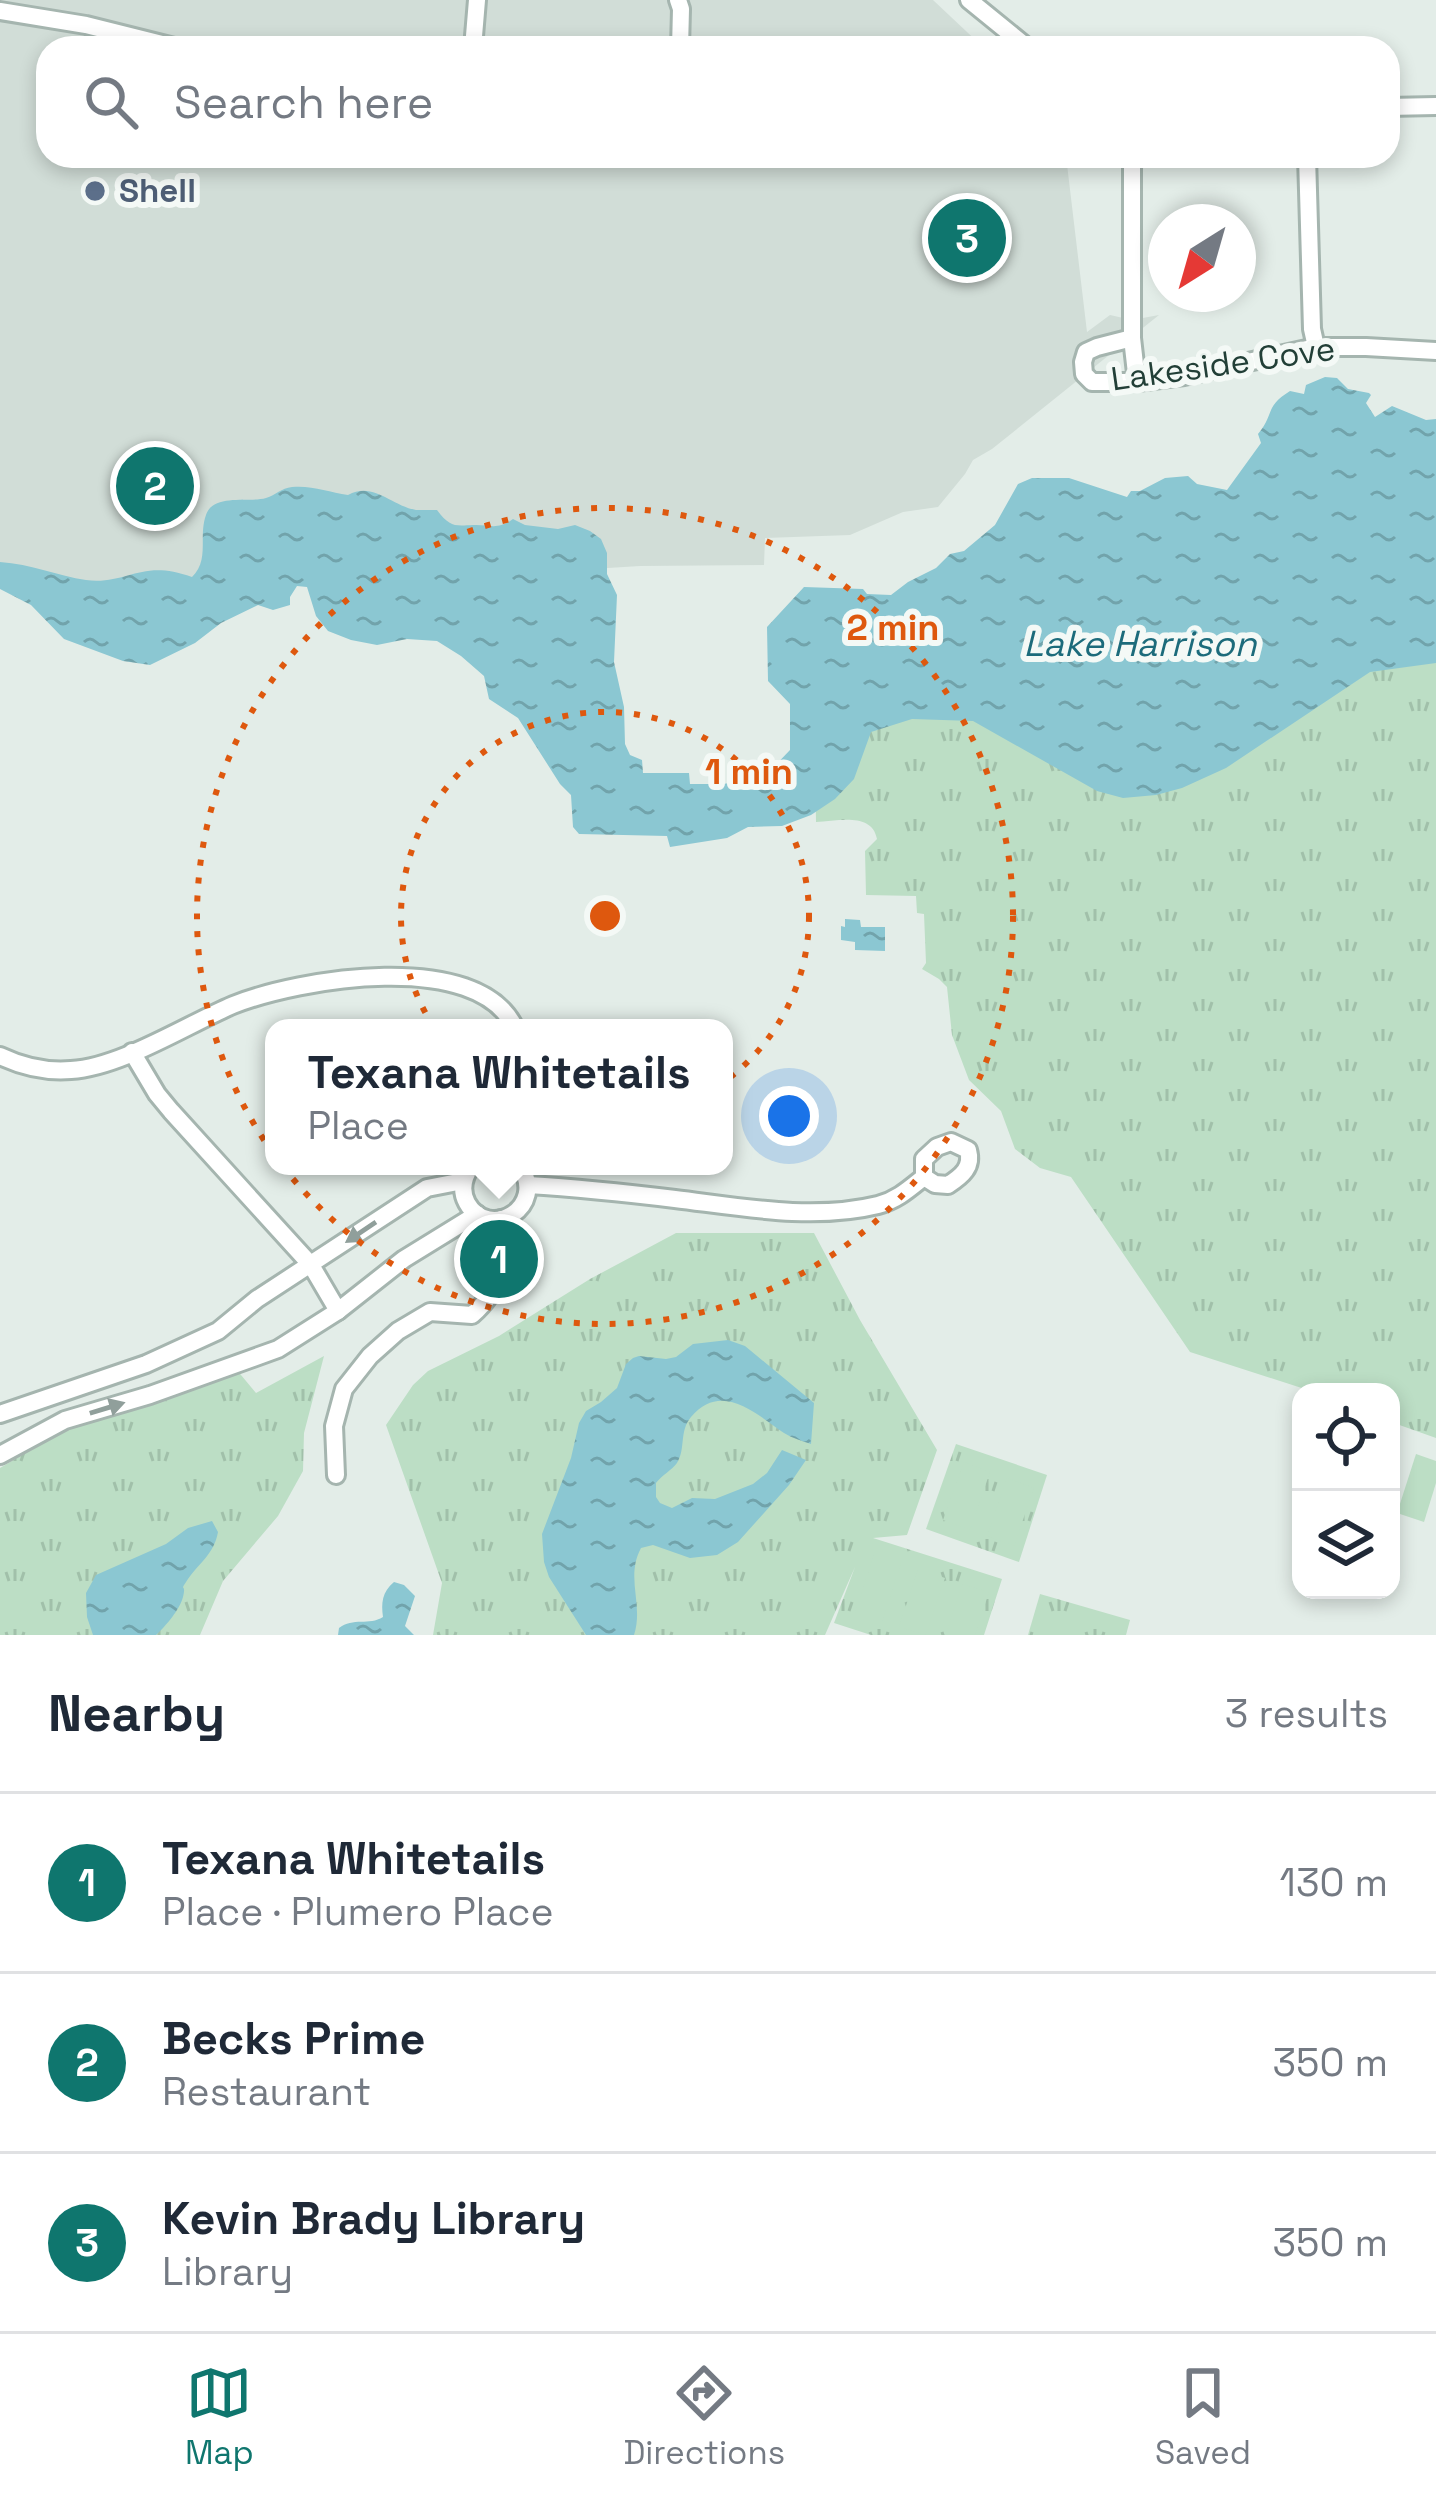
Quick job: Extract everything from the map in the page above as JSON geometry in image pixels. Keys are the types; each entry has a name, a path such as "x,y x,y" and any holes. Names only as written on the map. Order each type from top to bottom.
{"street":[{"path":"474,36 477,0"},
{"path":"678,0 680,36"},
{"path":"969,0 1013,36"},
{"path":"0,11 130,36"},
{"path":"1400,106 1436,106"},
{"path":"1132,168 1132,338 1137,382"},
{"path":"1307,168 1316,347"},
{"name":"Lakeside Cove","path":"1132,338 1086,352 1084,374 1092,382 1137,382 1316,347 1436,351"},
{"path":"0,1055 35,1068 72,1070 103,1064 238,1003 322,982 393,976 476,990 510,1019"},
{"path":"132,1052 171,1111 311,1265 338,1311"},
{"path":"0,1414 146,1364 218,1330 257,1299 427,1188 464,1175"},
{"path":"467,1175 465,1200 476,1214 501,1219 521,1208 528,1185 524,1175"},
{"path":"528,1185 805,1212 878,1204 901,1196 925,1177"},
{"path":"0,1455 65,1420 278,1349 476,1214"},
{"path":"336,1475 334,1426 344,1389 398,1331 430,1312 472,1316 493,1297 506,1244 501,1219"}],"shaded area":[{"path":"0,0 933,0 971,36 36,36 36,168 1067,168 1087,332 1110,315 1132,320 1159,315 973,460 938,507 903,512 850,535 765,538 764,565 640,566 497,575 293,559 102,600 0,574"}],"green space":[{"path":"1436,536 1436,1438 1400,1425 1400,1383 1292,1385 1190,1352 1071,1177 1040,1168 1015,1149 1001,1111 969,1080 952,1035 947,987 922,969 926,963 924,914 917,913 916,896 866,895 865,851 877,839 874,830 861,821 816,822 815,757 825,733"},
{"path":"676,1233 814,1233 937,1450 907,1535 873,1538 1002,1579 984,1635 871,1635 834,1623 855,1567 825,1635 433,1635 442,1583 386,1425 428,1371 499,1336"},
{"path":"324,1356 304,1433 303,1471 278,1516 223,1581 200,1635 0,1635 0,1468 64,1430 236,1369 256,1393"},
{"path":"956,1444 1047,1475 1019,1562 926,1529"},
{"path":"1416,1454 1436,1461 1436,1483 1424,1522 1400,1514"},
{"path":"964,1462 990,1472 970,1530 943,1520"},
{"path":"1007,1478 1034,1488 1014,1546 987,1536"},
{"path":"874,1554 901,1563 882,1622 855,1613"},
{"path":"918,1569 945,1578 926,1635 899,1627"},
{"path":"962,1584 989,1592 975,1635 945,1635"},
{"path":"1040,1594 1130,1620 1126,1635 1028,1635"}],"water":[{"name":"Lake Harrison","path":"1325,377 1369,393 1366,403 1375,417 1392,406 1426,420 1436,419 1436,663 1370,672 1226,768 1156,795 1123,798 1097,791 973,721 912,719 871,732 854,779 811,815 782,826 748,827 727,838 670,847 667,836 579,834 573,827 571,795 518,718 489,699 484,676 437,641 407,639 377,645 328,631 316,616 307,587 297,586 290,605 273,610 258,605 150,665 123,661 64,639 31,605 0,589 0,562 86,580 160,570 192,577 201,563 210,508 224,501 266,498 292,487 348,495 374,492 416,510 437,510 457,525 498,526 513,519 558,529 575,525 601,539 607,553 607,574 617,595 614,662 630,755 642,760 643,773 689,773 690,784 736,782 750,773 768,773 790,750 790,704 768,681 767,627 804,587 891,595 950,554 964,551 995,525 1018,484 1032,478 1069,478 1127,497 1165,478 1188,476 1197,484 1227,490 1261,443 1258,434 1276,402 1290,391 1304,394 1306,385"},
{"path":"845,919 860,920 861,927 885,927 885,951 855,950 855,942 841,940"},
{"path":"728,1340 745,1346 814,1403 811,1444 787,1435 739,1404 715,1401 687,1422 680,1458 656,1483 656,1497 672,1508 692,1498 715,1499 753,1484 782,1450 806,1460 738,1542 717,1555 690,1558 653,1545 641,1548 635,1570 634,1635 586,1635 549,1577 542,1534 579,1423 586,1411 617,1388 633,1358 666,1359 693,1344"},
{"path":"212,1521 218,1532 213,1546 185,1583 179,1607 156,1635 93,1635 86,1593 96,1575 166,1544 188,1528"},
{"path":"394,1582 415,1596 405,1626 414,1635 338,1635 344,1625 383,1617 383,1598"}],"place":[{"name":"Shell","path":"95,191"},
{"name":"Kevin Brady Library","path":"967,238"},
{"name":"Becks Prime","path":"155,486"},
{"name":"Texana Whitetails","path":"499,1259"}]}
